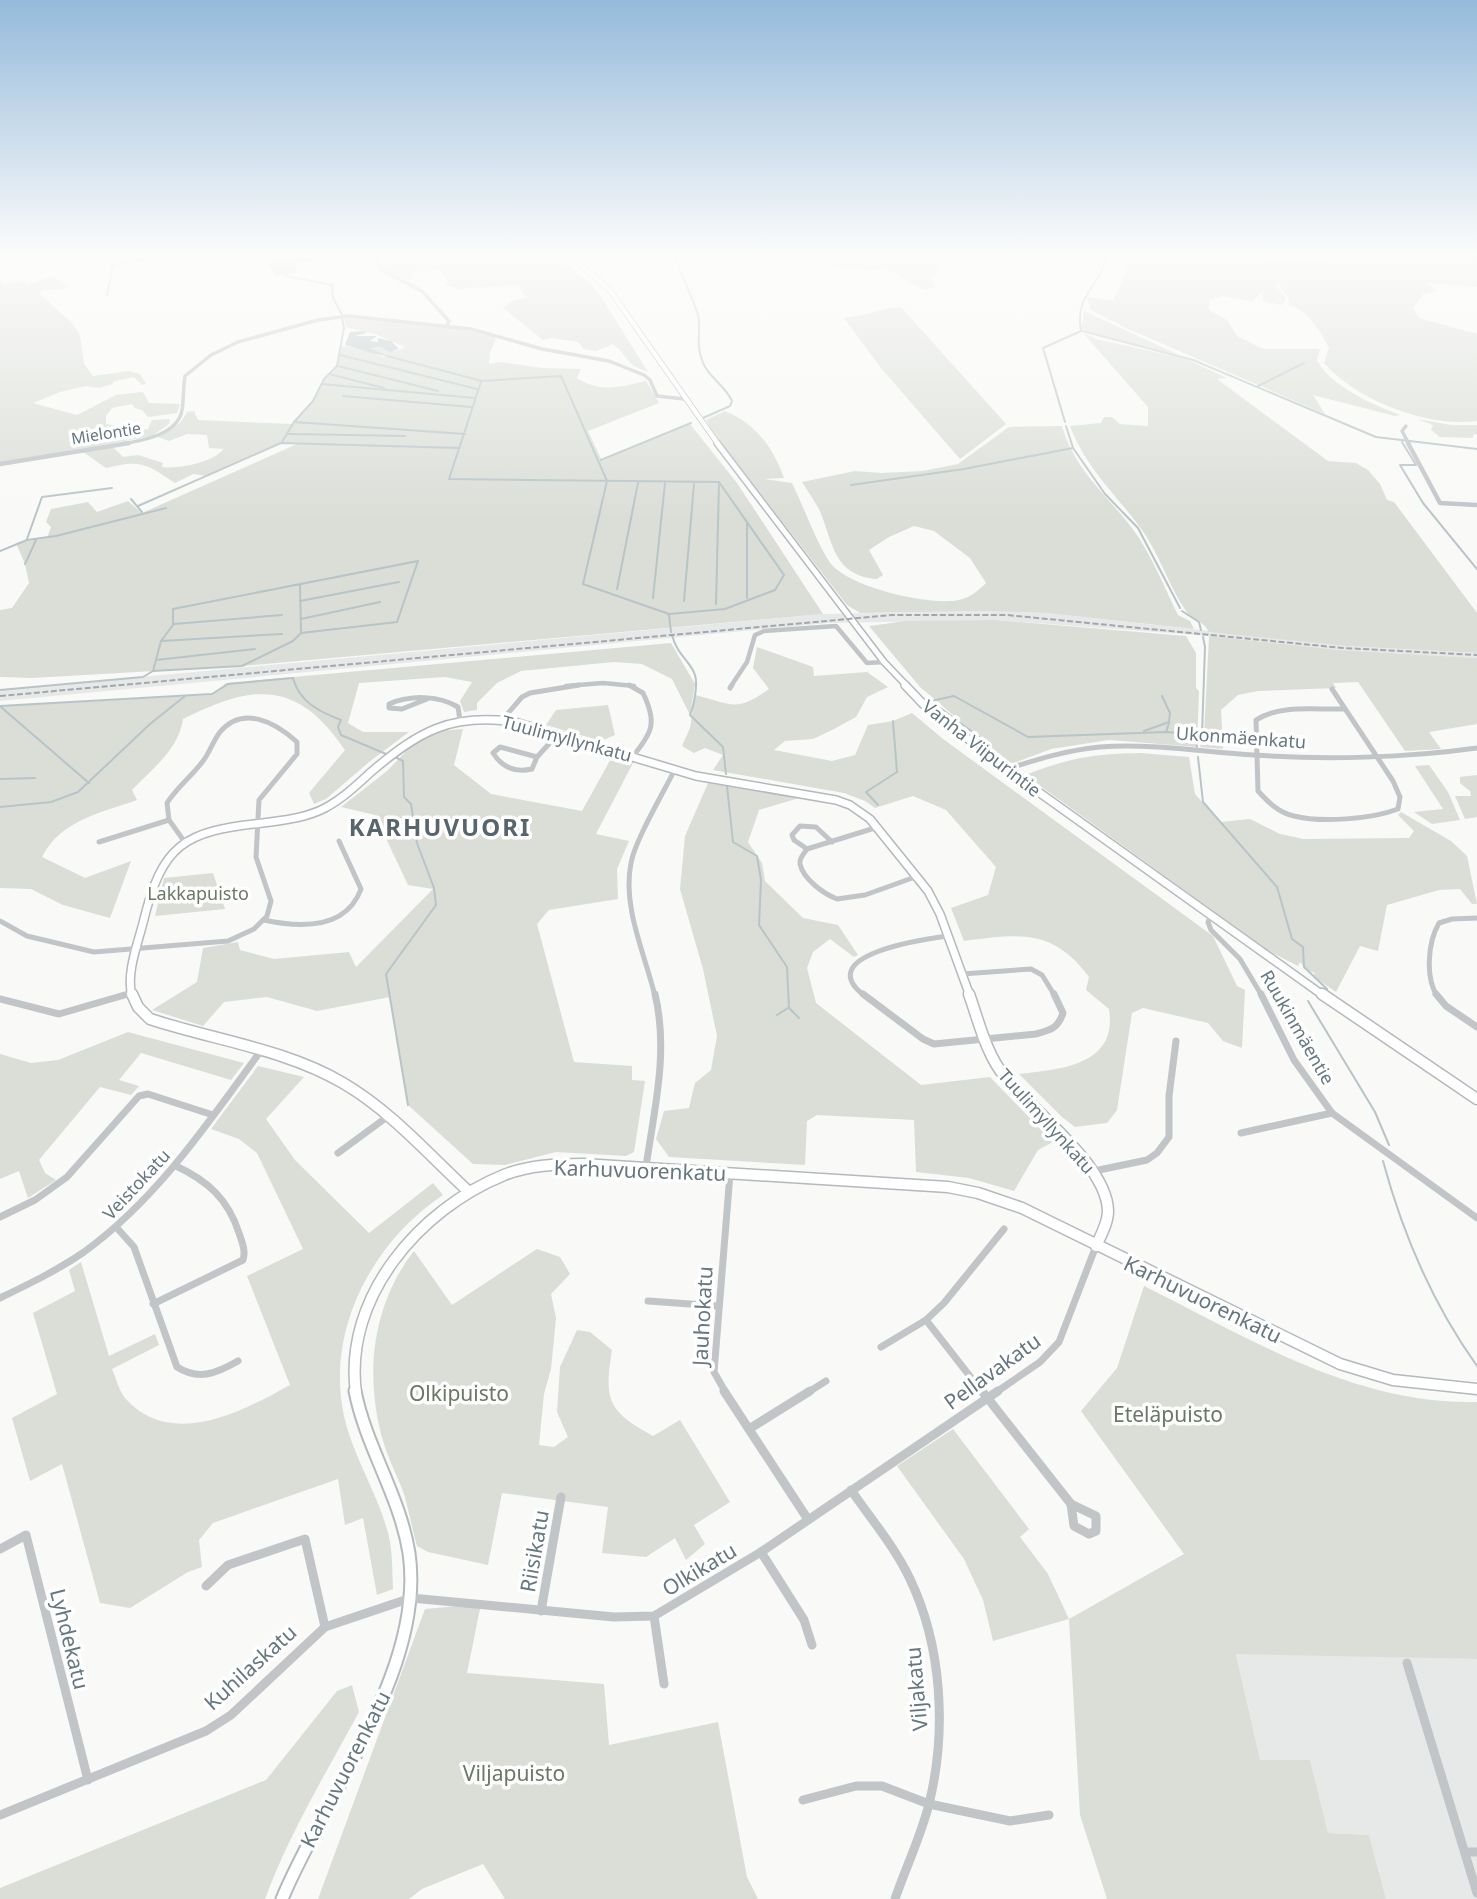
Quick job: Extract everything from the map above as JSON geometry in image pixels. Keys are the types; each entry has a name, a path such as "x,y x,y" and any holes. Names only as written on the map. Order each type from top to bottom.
{"street":[{"name":"Mielontie","path":"0,464 29,457 136,442 161,434 179,421 183,410 185,376 211,355 237,343"},
{"name":"Mielontie","path":"523,343 627,367 650,380 657,396 684,399"},
{"name":"Vanha Viipurintie","path":"646,343 684,399 884,662 947,725 1402,1051 1477,1099"},
{"path":"1406,426 1402,431 1440,503 1477,505"},
{"path":"730,688 747,662 755,635 764,631 836,626 867,663 884,662"},
{"path":"503,719 522,697 530,693 615,683 631,684 642,692 654,723 652,731 633,756"},
{"path":"1332,689 1375,755 1400,795 1401,803 1398,809 1380,816 1312,818 1282,812 1263,798 1258,791 1255,725 1261,715 1276,711 1345,709"},
{"path":"427,699 397,710 391,710 388,706 395,701 427,699 453,702 458,707 460,720"},
{"path":"0,921 27,936 94,952 228,941 254,929 264,920 271,901 256,858 259,800 292,760 299,747 292,737 272,722 255,717 235,721 219,734 206,757 171,795 167,803 169,820 184,842"},
{"name":"Tuulimyllynkatu","path":"130,994 130,981 158,872 184,842 213,831 304,816 323,809 349,793 414,736 460,720 503,719 732,783 835,800 861,811 878,827 918,876 935,902 993,1060 1005,1077 1094,1171 1107,1205 1108,1219 1096,1246"},
{"path":"537,757 500,747 493,753 505,766 519,771 532,769 537,757 558,734"},
{"name":"Ukonmäenkatu","path":"1007,769 1042,756 1110,745 1162,746 1256,755 1375,755 1477,748"},
{"path":"646,1167 661,1037 657,1004 629,896 627,874 631,860 675,769"},
{"path":"99,842 169,820"},
{"path":"807,849 793,840 794,830 800,826 816,827 832,842"},
{"path":"878,827 807,849 800,859 803,871 828,895 836,899 853,897 918,876"},
{"path":"264,920 292,925 314,923 334,919 354,906 360,889 339,841"},
{"name":"Ruukinmäentie","path":"1211,916 1208,922 1211,930 1240,960 1255,983 1294,1060 1332,1113 1477,1218"},
{"path":"1477,918 1452,919 1439,923 1433,939 1429,980 1432,992 1477,1027"},
{"path":"948,936 914,941 857,962 852,971 852,980 857,989 922,1039 944,1044 1051,1030 1059,1025 1063,1013 1042,975 1031,969 962,974"},
{"path":"0,999 59,1014 130,994 141,1012 150,1019 316,1070 342,1082 387,1117 469,1192"},
{"path":"1094,1171 1147,1160 1157,1153 1169,1137 1169,1096 1176,1041"},
{"name":"Veistokatu","path":"0,1298 58,1270 117,1228 176,1166 260,1052"},
{"path":"0,1217 47,1194 66,1178 84,1161 139,1096 148,1094 214,1115"},
{"path":"1241,1133 1332,1113"},
{"path":"338,1153 387,1117"},
{"name":"Karhuvuorenkatu","path":"282,1899 304,1845 371,1727 401,1644 411,1598 406,1536 359,1408 354,1379 356,1349 373,1295 386,1271 414,1236 469,1192 506,1175 557,1164 646,1167 948,1187 1003,1200 1340,1364 1393,1380 1477,1389"},
{"path":"153,1304 243,1260 245,1253 218,1190 198,1175 176,1166"},
{"name":"Jauhokatu","path":"730,1174 714,1372 807,1518"},
{"path":"117,1228 134,1247 171,1358 184,1373 198,1377 217,1373 238,1361"},
{"path":"881,1347 926,1321 1004,1229"},
{"name":"Pellavakatu","path":"894,1461 1040,1362 1059,1342 1096,1246"},
{"path":"648,1301 718,1306"},
{"path":"926,1321 1071,1504"},
{"path":"748,1429 826,1381"},
{"name":"Olkikatu","path":"411,1598 614,1617 654,1616 761,1552 894,1461"},
{"name":"Viljakatu","path":"851,1490 910,1577 927,1630 936,1672 938,1730 929,1804 895,1899"},
{"name":"Riisikatu","path":"541,1611 561,1497"},
{"name":"Lyhdekatu","path":"0,1549 26,1535 88,1780"},
{"path":"206,1586 228,1565 305,1538 325,1627"},
{"path":"761,1552 804,1620 812,1645"},
{"name":"Kuhilaskatu","path":"0,1815 206,1731 230,1715 325,1627 411,1598"},
{"path":"654,1616 664,1684"},
{"path":"1407,1663 1477,1894"},
{"path":"803,1800 856,1786 882,1786 929,1804 1010,1821 1049,1815"},
{"path":"1465,1852 1477,1852"}],"shaded area":[{"path":"346,343 393,343 399,349 390,352 380,347 371,348 387,356 345,345"},
{"path":"983,611 1046,613 1346,646 1477,653 1477,658 1339,650 1209,636 995,620 828,623 0,701 0,690 823,614"},
{"path":"1236,1653 1477,1659 1477,1899 1386,1899 1369,1835 1328,1833 1310,1761 1260,1761"}],"green space":[{"path":"0,343 81,343 84,364 93,376 129,371 140,374 146,384 142,385 134,377 99,388 86,386 60,392 33,403 77,415 116,395 143,392 149,403 180,404 177,413 148,417 132,404 112,408 106,416 106,424 137,430 148,429 152,420 170,419 169,424 152,436 0,463"},
{"path":"395,343 494,343 489,364 501,362 542,368 581,369 577,378 602,387 619,387 646,381 659,403 588,431 602,461 690,424 737,483 823,614 242,666 32,678 0,677 0,610 12,608 29,583 16,543 47,538 51,527 46,522 51,509 88,502 97,512 128,501 142,513 297,444 281,443 208,476 193,474 175,483 143,465 128,464 106,468 83,452 113,447 123,457 138,455 163,463 162,467 186,466 204,461 224,449 209,448 207,435 187,434 169,441 158,437 180,423 187,412 194,411 198,420 292,424 313,402 324,379 337,366 342,346 360,347 383,357 386,356 371,349 380,347 396,351 405,347"},
{"path":"579,343 630,343 648,372 630,363 613,344 596,351 584,349"},
{"path":"862,343 933,343 1006,424 960,459"},
{"path":"1091,343 1112,343 1186,359 1227,378 1217,379 1328,461 1356,463 1368,470 1380,484 1387,500 1394,502 1477,613 1477,653 1346,646 1209,632 1186,611 1146,536 1092,467 1070,426 1101,423 1104,417 1112,417 1120,424 1148,426 1148,407"},
{"path":"1128,343 1152,343 1179,355"},
{"path":"1160,343 1250,343 1263,349 1320,349 1317,360 1332,378 1365,400 1400,415 1313,395 1325,414"},
{"path":"1326,343 1477,343 1477,421 1437,420 1394,408 1374,399 1355,389 1324,363 1329,348"},
{"path":"725,411 746,423 769,447 784,478 764,479 792,483 832,565 856,581 873,588 911,598 946,601 967,597 986,583 970,558 934,531 914,526 869,550 883,575 877,579 863,577 843,565 837,556 820,511 802,482 855,471 922,471 958,464 1009,427 1062,426 1074,455 1139,538 1178,615 1190,621 1194,629 1046,613 860,613 847,605 712,431 706,420"},
{"path":"1417,419 1451,425 1477,425 1477,434 1473,435 1473,438 1440,437 1431,430 1433,425"},
{"path":"995,620 1186,636 1196,653 1196,688 1199,691 1197,747 1109,740 1051,749 1011,764 920,687 869,626 906,621"},
{"path":"1209,636 1339,650 1477,658 1477,724 1429,732 1441,749 1405,751 1358,682 1333,683 1336,688 1258,691 1238,695 1221,710 1223,749 1200,747 1204,735"},
{"path":"671,643 695,684 690,715 672,679 642,664 614,662 521,671 497,683 477,703 477,710 464,712 460,701 472,682 445,677 359,683 348,723 363,732 409,732 326,799 314,804 309,793 345,750 309,710 291,700 272,695 252,695 208,707 183,719 170,749 132,790 137,800 71,826 50,844 42,857 85,878 131,861 110,918 63,905 31,889 0,888 0,706 211,695 226,683"},
{"path":"757,647 813,667 814,676 867,672 888,687 867,697 856,717 813,739 785,741 774,750 832,761 855,755 868,725 893,721 912,713 943,739 1213,936 1237,986 1245,990 1242,1048 1223,1041 1208,1023 1143,1008 1132,1013 1117,1110 1107,1123 1075,1127 1062,1117 1019,1074 1068,1066 1095,1053 1104,1042 1109,1028 1109,1009 1086,990 1089,977 1076,961 1048,942 1018,936 964,941 951,908 988,895 996,867 946,810 913,796 875,808 844,793 713,770 723,755 705,748 694,753 682,746 690,728 695,695 741,704 769,689 753,668"},
{"path":"608,705 615,735 601,741 546,725 556,710"},
{"path":"463,729 454,765 491,794 582,811 613,755 634,761 596,834 629,841 617,869 618,899 549,910 537,924 574,1062 632,1066 632,1080 645,1081 634,1152 626,1156 556,1152 505,1165 473,1164 408,1105 390,997 317,1011 267,997 224,1002 203,1026 152,1010 197,982 203,948 238,942 240,950 274,959 349,952 356,967 433,889 408,885 375,815 341,807 387,771 418,739 436,731"},
{"path":"1140,753 1189,757 1195,794 1220,822 1250,819 1280,834 1304,839 1409,838 1414,831 1398,815 1401,812 1451,841 1467,856 1477,904 1472,904 1460,889 1439,890 1387,905 1378,951 1360,946 1336,992 1313,976 1315,973 1306,970 1300,962 1298,966 1269,951 1025,775 1081,758"},
{"path":"1429,765 1448,792 1460,820 1432,824 1414,812 1443,809 1415,766"},
{"path":"1477,775 1477,817 1465,819 1455,796 1471,796 1470,791 1460,783 1460,777"},
{"path":"708,783 799,798 759,810 748,842 762,863 765,881 803,918 838,925 858,955 854,957 830,939 813,952 807,968 816,1003 921,1085 990,1077 1053,1142 1038,1150 1014,1191 969,1178 916,1172 914,1120 817,1115 807,1121 805,1165 669,1157 656,1139 664,1111 689,1108 695,1083 711,1070 717,1036 703,969 680,889 685,836"},
{"name":"Lakkapuisto","path":"213,873 225,909 155,916 164,878"},
{"path":"128,1032 244,1063 231,1080 141,1053 119,1080 139,1086 131,1095 100,1087 39,1160 45,1173 56,1180 28,1198 19,1171 0,1179 0,1054 31,1063 58,1060"},
{"path":"258,1066 304,1077 266,1119 295,1160 369,1233 433,1183 443,1195 416,1216 393,1240 373,1268 357,1298 346,1330 340,1363 341,1397 348,1431 388,1534 393,1589 377,1595 363,1518 345,1525 338,1479 213,1523 199,1540 202,1567 188,1572 130,1608 100,1603 62,1464 30,1481 12,1418 57,1394 33,1313 75,1291 69,1270 81,1262 109,1356 155,1334 159,1345 112,1369 125,1398 143,1413 164,1422 185,1424 207,1421 251,1405 290,1385 247,1276 303,1249 257,1153 239,1139 211,1129"},
{"name":"Olkipuisto","path":"537,1249 560,1257 570,1274 551,1294 556,1318 539,1445 554,1447 568,1437 557,1412 560,1367 577,1330 590,1332 612,1350 609,1393 618,1411 653,1436 680,1420 730,1502 694,1525 705,1544 686,1560 675,1538 646,1557 602,1553 608,1507 502,1493 488,1565 428,1552 417,1546 404,1494 384,1444 374,1394 375,1344 388,1295 414,1251 452,1305"},
{"name":"Eteläpuisto","path":"1144,1286 1263,1346 1346,1380 1388,1392 1432,1400 1477,1402 1477,1659 1236,1654 1260,1760 1310,1760 1328,1833 1369,1835 1386,1899 1107,1899 1080,1815 1069,1619 1184,1554 1081,1411 1117,1368"},
{"path":"953,1429 1029,1529 1020,1537 1048,1574 1069,1619 993,1641 983,1600 964,1559 897,1466"},
{"name":"Viljapuisto","path":"481,1604 467,1673 604,1684 609,1745 718,1722 747,1877 758,1899 505,1899 483,1864 422,1889 409,1899 318,1899 425,1609"},
{"path":"352,1685 359,1712 297,1827 265,1899 0,1899 0,1888 266,1780 337,1691"}],"waterway":[{"path":"329,374 337,366 341,343"},
{"path":"699,343 703,363 732,401 730,406 703,418"},
{"path":"1055,343 1043,348 1065,422"},
{"path":"1126,343 1193,360 1376,437 1477,449"},
{"path":"340,355 477,389"},
{"path":"387,356 482,381 561,376 607,481"},
{"path":"1258,386 1304,363"},
{"path":"338,366 438,391"},
{"path":"294,422 313,401 329,374"},
{"path":"329,374 384,388"},
{"path":"464,434 481,382"},
{"path":"322,384 475,398"},
{"path":"343,396 471,407"},
{"path":"282,442 294,422"},
{"path":"294,422 464,434"},
{"path":"601,460 691,423"},
{"path":"1066,426 1073,448"},
{"path":"289,434 405,436"},
{"path":"464,434 449,479 607,481"},
{"path":"1402,442 1416,465 1400,465 1423,503 1477,569"},
{"path":"138,506 281,443 459,448"},
{"path":"851,485 964,469 1073,448"},
{"path":"1073,448 1105,494 1138,528 1180,608"},
{"path":"607,481 719,482 747,522"},
{"path":"607,481 583,584 669,614 725,609 775,590 784,575 747,522"},
{"path":"617,589 638,483"},
{"path":"653,598 665,483"},
{"path":"716,604 719,483"},
{"path":"684,601 694,484"},
{"path":"27,539 42,497 112,488"},
{"path":"131,499 142,512"},
{"path":"0,551 27,540 56,536 166,508"},
{"path":"747,522 747,598"},
{"path":"25,564 36,540"},
{"path":"153,671 242,666 293,641 301,633 397,622 418,561 173,609 173,625 161,641"},
{"path":"300,601 399,582"},
{"path":"300,585 300,601"},
{"path":"300,601 301,632"},
{"path":"301,619 380,602"},
{"path":"1182,611 1199,622 1201,630"},
{"path":"174,624 282,615"},
{"path":"669,615 671,632"},
{"path":"161,641 282,634"},
{"path":"672,635 677,648 695,675 695,695 690,715 723,747 726,774"},
{"path":"1202,735 1205,647 1203,637"},
{"path":"153,671 161,641"},
{"path":"156,660 255,649"},
{"path":"0,690 143,677 153,671"},
{"path":"0,706 212,694 228,684 293,678 305,700 318,710 341,720 338,727 341,735 386,754"},
{"path":"88,782 150,724 185,696"},
{"path":"986,742 931,701 954,696 1028,737 1166,732"},
{"path":"1144,731 1169,722 1170,713 1162,696"},
{"path":"1,707 88,782"},
{"path":"878,805 866,792 897,772 893,721"},
{"path":"1166,732 1169,723"},
{"path":"1166,732 1202,735"},
{"path":"1197,747 1196,741 1202,735"},
{"path":"395,757 403,761 404,797 411,804 417,843 434,888 436,905 386,974 408,1105"},
{"path":"1198,757 1203,802 1277,887 1292,939 1303,947 1304,967 1327,989"},
{"path":"0,779 35,778"},
{"path":"0,807 51,802 78,792 88,782"},
{"path":"727,786 733,842 757,856 761,880 759,925 787,967 789,1008 799,1018"},
{"path":"1308,1001 1375,1112 1389,1145"},
{"path":"777,1015 788,1008"},
{"path":"1383,1161 1421,1268 1446,1318 1477,1366"}],"railway":[{"path":"0,696 892,615 1007,615 1343,648 1477,655"}],"district":[{"name":"KARHUVUORI","path":"440,826"}]}
